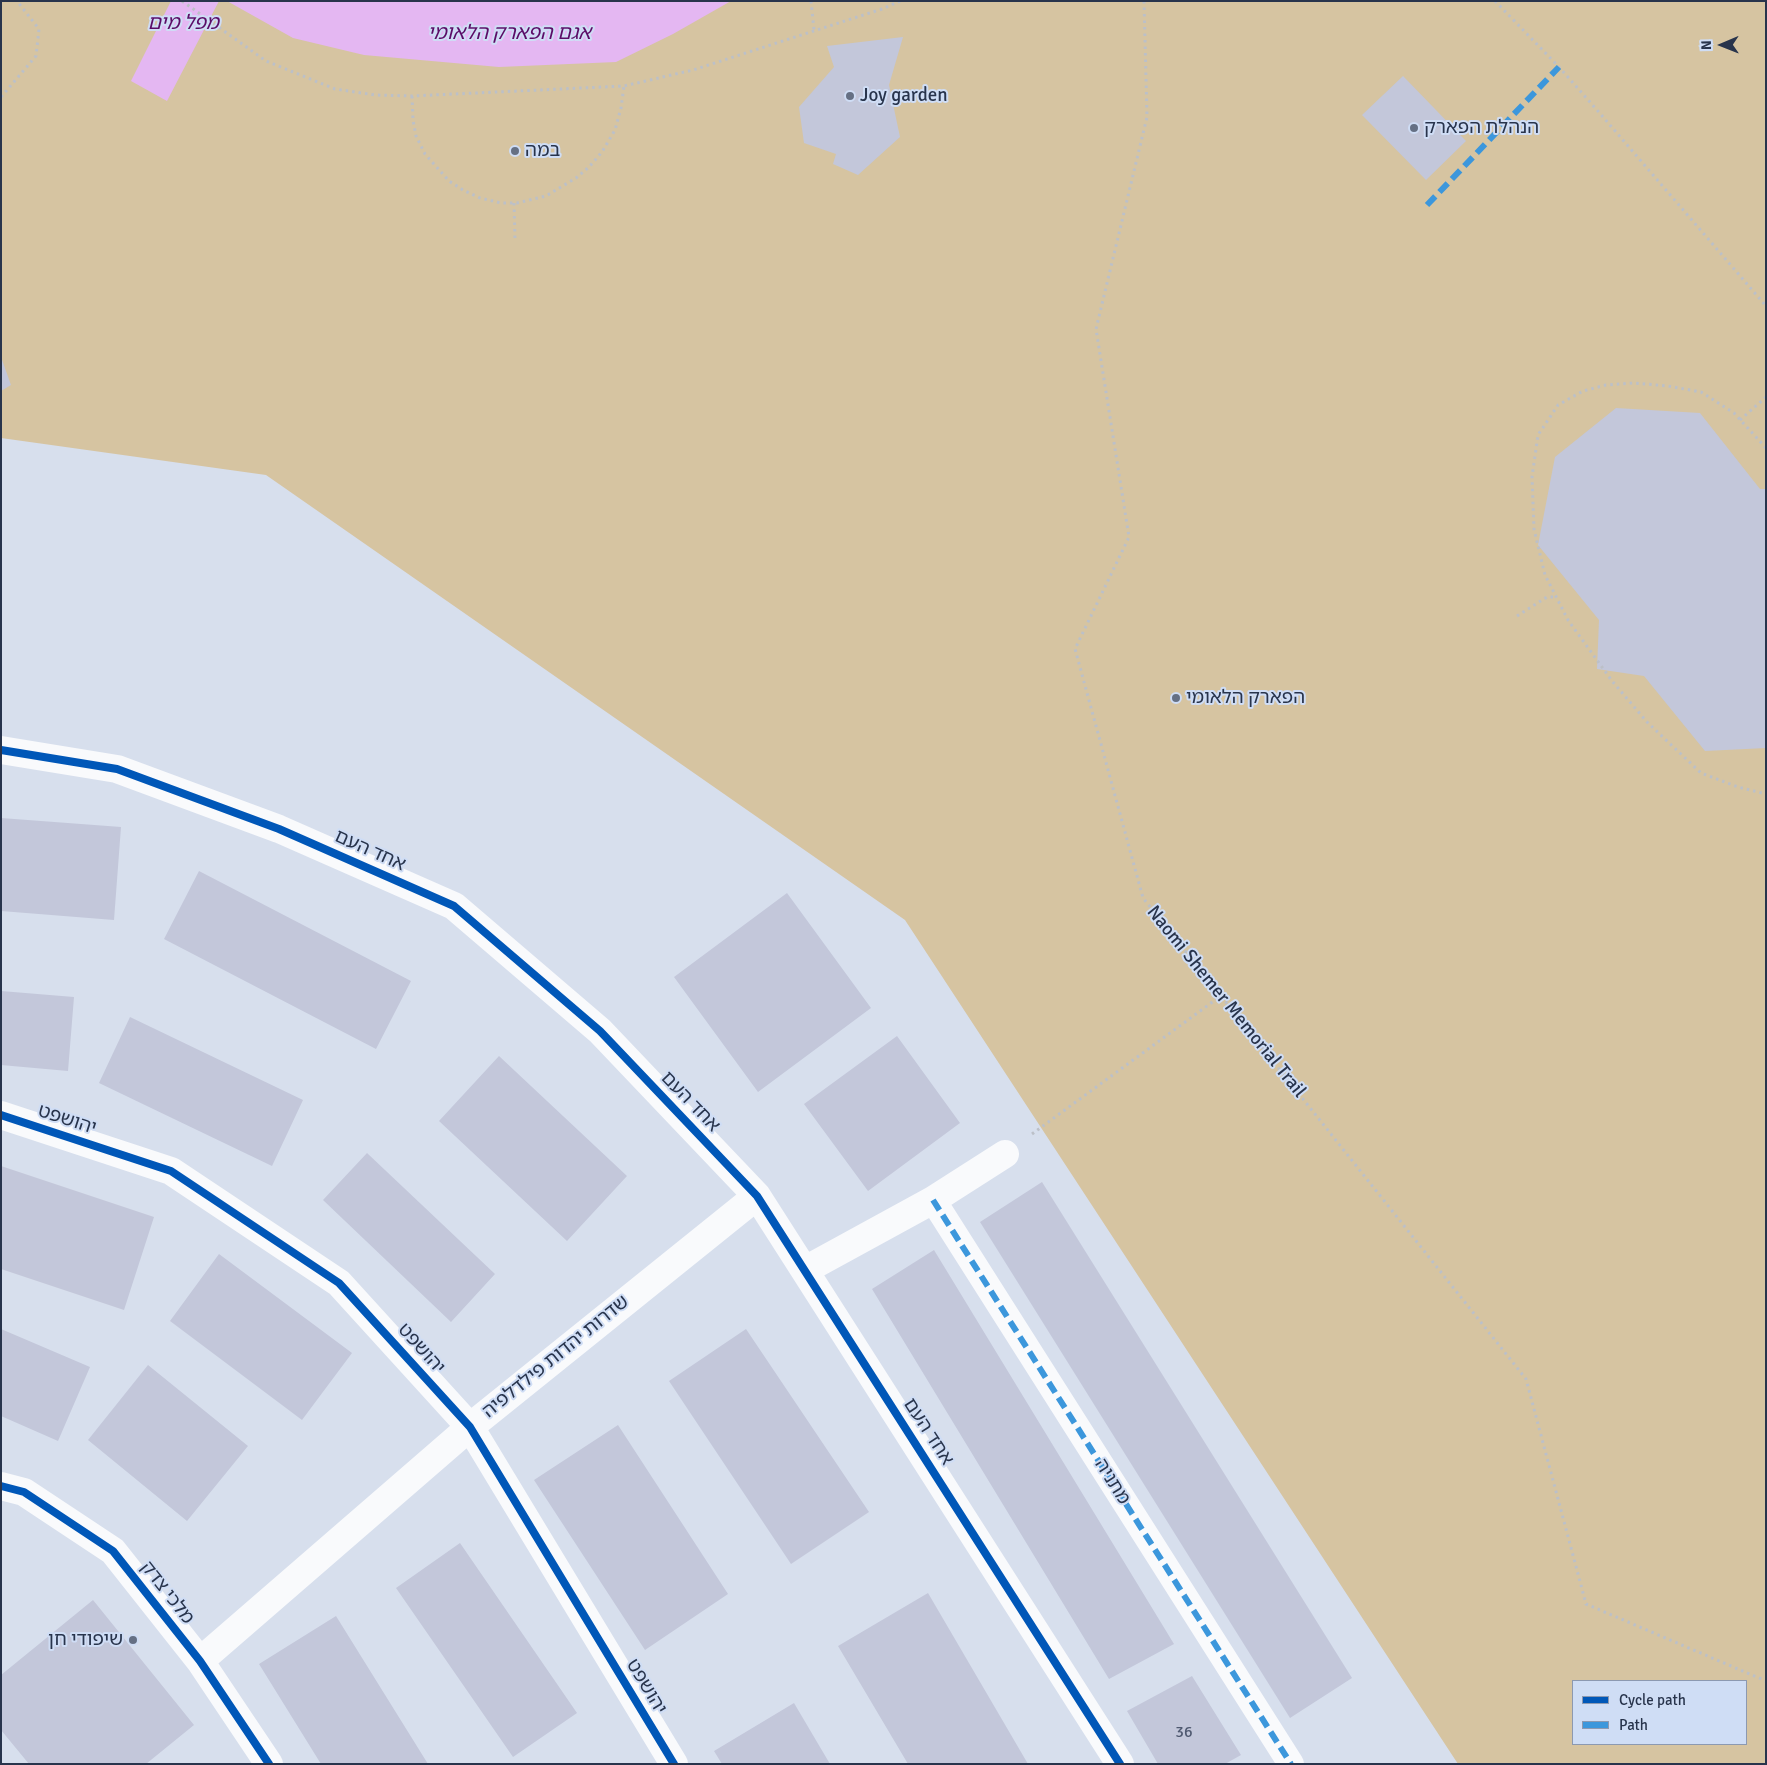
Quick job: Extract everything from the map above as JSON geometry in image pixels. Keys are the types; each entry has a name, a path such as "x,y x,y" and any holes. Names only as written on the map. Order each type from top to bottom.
{"street":[{"name":"אחד העם","path":"1,750 116,769 280,829 454,906 600,1032 757,1196 1120,1764"},
{"name":"יהושפט","path":"1,1115 171,1171 339,1283 470,1427 674,1764"},
{"path":"805,1270 934,1200 1005,1154"},
{"name":"שדרות יהדות פילדלפיה","path":"200,1661 470,1427 757,1196"},
{"name":"מתניה","path":"934,1200 1291,1764"},
{"name":"מלכי צדק","path":"1,1486 24,1492 114,1551 200,1661 269,1764"}],"path":[{"path":"1,97 36,56 39,28 17,1"},
{"path":"182,1 266,61 335,89 375,95 412,96 624,86 693,70 882,9 900,1"},
{"path":"811,1 814,30"},
{"path":"1495,1 1559,67 1766,306"},
{"path":"412,96 416,136 425,154 449,181 480,198 501,203 514,203 546,196 576,178 589,167 602,152 615,130 622,108 624,86"},
{"path":"514,203 515,239"},
{"path":"1766,448 1734,413 1701,392 1668,386 1634,383 1606,385 1583,391 1558,405 1538,435 1532,477 1534,529 1545,574 1568,620 1622,694 1647,722 1701,773 1738,787 1766,794"},
{"path":"1740,420 1766,397"},
{"path":"1517,616 1547,598 1556,597"},
{"path":"1005,1154 1222,996"}],"shaded area":[{"name":"הפארק הלאומי","path":"1,1 1766,1 1766,1764 1458,1764 905,920 266,475 1,438"}],"water":[{"name":"מפל מים","path":"171,1 219,1 167,101 131,81"},
{"name":"אגם הפארק הלאומי","path":"227,1 731,1 673,34 616,62 499,67 364,55 293,38"}],"building":[{"name":"Joy garden","path":"903,37 889,85 900,137 858,175 833,164 836,154 804,143 799,107 834,67 827,46"},
{"name":"הנהלת הפארק","path":"1403,76 1466,141 1426,180 1362,115"},
{"path":"1,357 11,385 1,391"},
{"path":"1616,408 1700,413 1760,489 1766,489 1766,748 1705,751 1644,676 1597,669 1599,620 1538,545 1555,457"},
{"path":"1,818 121,827 114,920 1,911"},
{"path":"199,871 411,981 376,1049 164,939"},
{"path":"787,893 871,1008 758,1092 674,977"},
{"path":"1,991 74,997 68,1071 1,1065"},
{"path":"130,1017 303,1100 272,1166 99,1083"},
{"path":"897,1036 960,1123 868,1191 804,1104"},
{"path":"499,1056 627,1176 567,1241 439,1121"},
{"path":"367,1153 495,1274 451,1322 323,1200"},
{"path":"1,1166 154,1217 124,1310 1,1269"},
{"path":"1042,1182 1352,1678 1290,1718 980,1222"},
{"path":"934,1250 1174,1644 1109,1679 872,1289"},
{"path":"219,1254 352,1353 302,1420 170,1321"},
{"path":"1,1329 90,1367 58,1441 1,1416"},
{"path":"746,1329 869,1512 791,1564 669,1381"},
{"path":"148,1365 248,1446 187,1521 88,1440"},
{"path":"618,1425 728,1594 645,1650 534,1480"},
{"path":"460,1543 577,1713 513,1757 396,1588"},
{"path":"928,1593 1028,1764 908,1764 838,1646"},
{"path":"93,1600 194,1725 146,1764 29,1764 1,1730 1,1675"},
{"path":"336,1616 428,1764 321,1764 259,1664"},
{"path":"1192,1676 1241,1755 1225,1764 1158,1764 1127,1711"},
{"path":"794,1703 830,1764 722,1764 714,1751"}],"marked path":[{"path":"1427,205 1559,67"},
{"path":"933,1200 1291,1764"}],"cycle path":[{"path":"1,750 117,769 279,829 454,906 600,1031 757,1196 1120,1764"},
{"path":"1,1115 171,1171 339,1283 470,1427 674,1764"},
{"path":"1,1486 24,1492 113,1551 200,1661 269,1764"}],"place":[{"name":"Joy garden","path":"850,96"},
{"name":"הנהלת הפארק","path":"1414,128"},
{"name":"במה","path":"515,151"},
{"name":"הפארק הלאומי","path":"1176,698"},
{"name":"שיפודי חן","path":"133,1640"}]}
